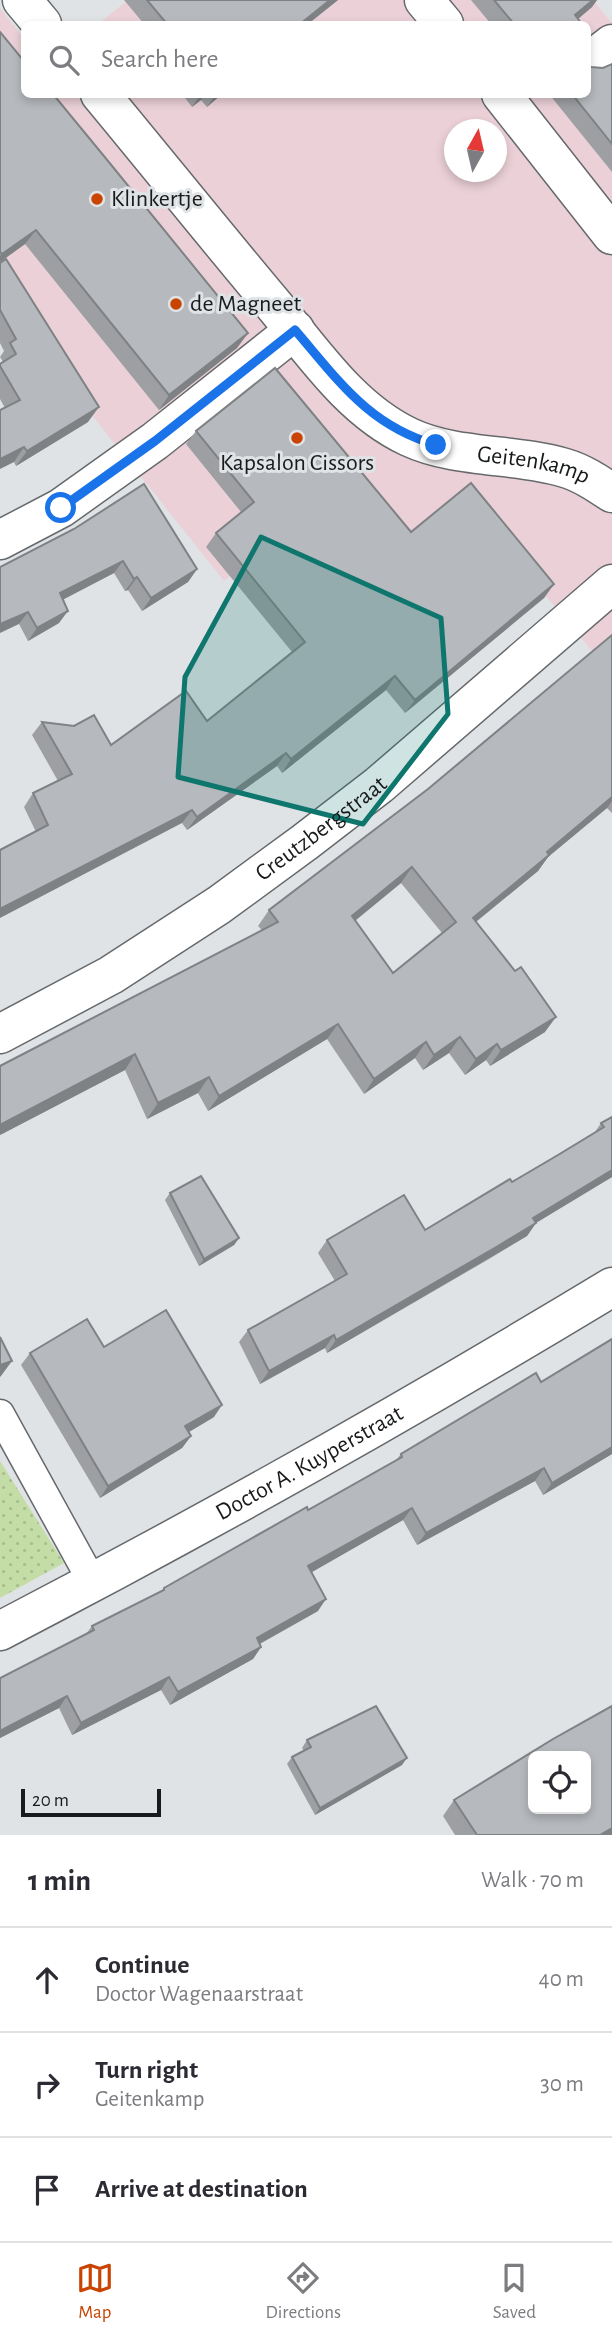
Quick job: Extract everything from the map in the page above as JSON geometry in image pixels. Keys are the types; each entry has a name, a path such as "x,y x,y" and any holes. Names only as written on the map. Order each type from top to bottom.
{"street":[{"path":"0,8 9,0"},
{"path":"22,0 40,21"},
{"path":"424,0 442,21"},
{"name":"Geitenkamp","path":"103,98 353,397 389,426 411,438 436,445 564,467 590,478 612,493"},
{"path":"504,98 612,235"},
{"path":"0,540 61,508 155,441 295,330"},
{"name":"Creutzbergstraat","path":"0,1034 111,975 219,905 295,850 379,785 612,584"},
{"name":"Doctor A. Kuyperstraat","path":"0,1631 93,1583 445,1388 612,1287"}],"lane":[{"path":"0,1414 93,1583"}],"highlighted area":[{"path":"261,537 441,618 448,714 363,824 178,777 185,677"}],"shaded area":[{"path":"128,0 593,0 612,23 612,643 597,657 461,495 414,533 391,530 347,477 224,581 0,300 0,8 21,34 21,98 591,98 591,21 102,21"}],"green space":[{"path":"0,1461 64,1563 0,1598"}],"building":[{"path":"147,0 330,0 304,21 164,21"},
{"path":"494,0 593,0 575,15 580,21 512,21"},
{"path":"0,32 21,57 21,98 56,98 248,333 169,395 36,230 2,254"},
{"path":"612,64 612,144 575,98 591,98 591,67 603,68"},
{"path":"6,259 99,407 27,451 24,447 0,459 0,410 20,400 0,366 16,354 10,343 16,339 0,310 0,263"},
{"path":"275,368 411,532 471,483 554,584 415,700 395,676 291,759 286,753 197,817 192,810 0,909 0,850 48,825 33,793 72,774 42,722 74,726 94,715 111,745 186,691 207,721 305,642 216,533 254,502 196,431"},
{"path":"144,484 197,569 151,598 123,561 60,593 68,611 37,628 28,612 0,624 0,567 74,529"},
{"path":"612,635 612,797 547,852 549,855 473,918 515,971 521,967 556,1017 501,1050 497,1044 476,1059 460,1037 434,1055 426,1042 374,1079 338,1024 219,1096 209,1077 158,1103 135,1054 0,1125 0,1066 278,922 269,910 428,789","holes":["412,867 456,922 393,973 352,916"]},
{"path":"612,1117 612,1170 533,1218 536,1223 498,1246 336,1340 334,1335 269,1371 248,1330 347,1274 327,1240 404,1195 425,1230 510,1179 512,1182 558,1155 604,1127 601,1123"},
{"path":"201,1176 239,1238 204,1259 170,1193"},
{"path":"166,1310 222,1405 185,1426 191,1436 108,1486 30,1353 87,1319 104,1347"},
{"path":"0,1337 12,1361 0,1365"},
{"path":"612,1339 612,1447 552,1483 544,1468 426,1533 412,1508 308,1566 326,1599 257,1638 261,1647 178,1692 169,1677 81,1723 67,1696 0,1731 0,1678 94,1630 92,1626 164,1590 307,1507 308,1510 402,1457 401,1454 536,1373 541,1382"},
{"path":"376,1706 407,1758 320,1808 292,1757 311,1747 307,1740"},
{"path":"612,1706 612,1828 600,1835 477,1835 454,1800 528,1754 528,1814 591,1814 591,1751 534,1751"}],"place":[{"name":"Klinkertje","path":"97,199"},
{"name":"de Magneet","path":"176,304"},
{"name":"Kapsalon Cissors","path":"297,438"}],"route":[{"path":"61,508 155,441 295,330 353,397 370,412 411,438 436,445"}]}
